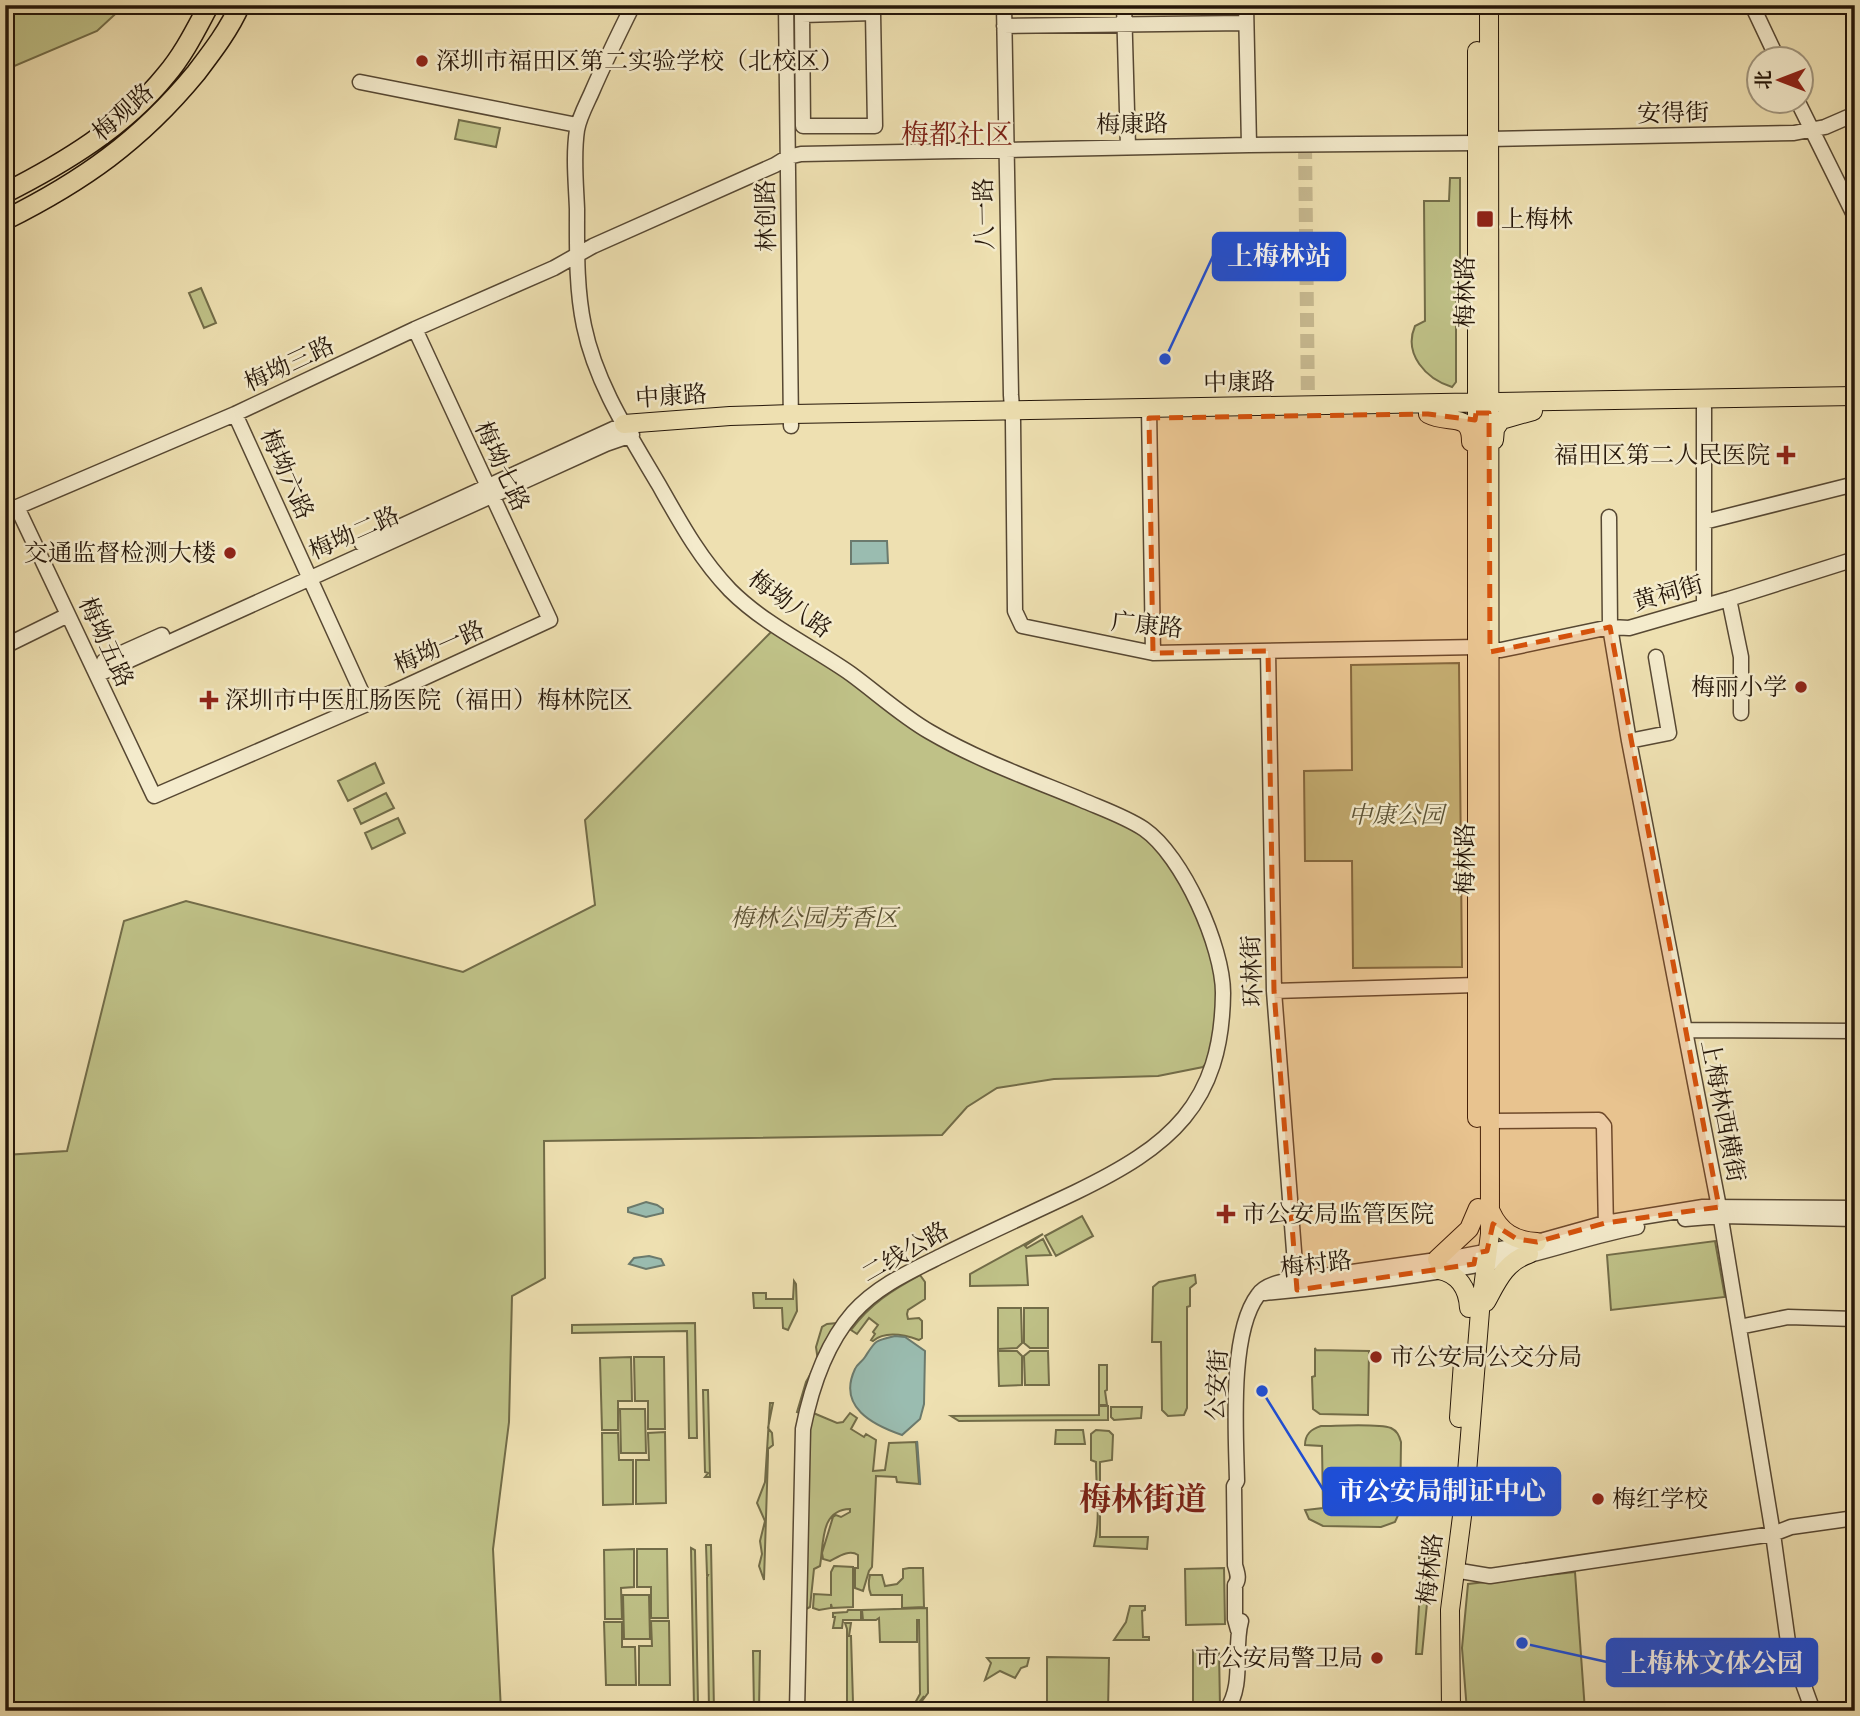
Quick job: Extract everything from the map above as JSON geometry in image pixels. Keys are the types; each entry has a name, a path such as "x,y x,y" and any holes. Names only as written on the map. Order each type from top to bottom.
{"highway":[{"name":"梅观路","path":"5,193 106,133 140,104 182,53 209,5"},
{"name":"梅观路","path":"5,220 90,172 152,123 210,55 240,5"}],"main road":[{"name":"梅林路","path":"1477,5 1485,143"},
{"name":"梅林路","path":"1444,1711 1440,1630 1457,1480 1459,1409 1481,1258 1489,1121 1482,453 1489,5"},
{"path":"1483,347 1497,386 1504,393 1524,395 1533,406 1524,416 1501,420 1495,429 1494,442 1482,453 1471,443 1471,432 1464,423 1460,420 1439,420 1428,409 1466,395 1469,365 1483,347"},
{"name":"中康路","path":"628,430 646,433 791,420 1483,408 1855,396"},
{"name":"中康路","path":"1533,406 1855,406"},
{"name":"梅林路","path":"1484,649 1476,985 1484,1208"},
{"path":"1484,1208 1505,1232 1533,1248 1506,1269 1475,1310 1459,1281 1438,1265 1484,1208"},
{"name":"梅林路","path":"1451,1711 1449,1640 1454,1570 1465,1485 1475,1310"}],"street":[{"name":"梅坳八路","path":"633,5 577,125 579,288 588,343 610,400 700,556 752,610 952,745 1125,819 1163,845 1178,866 1203,916 1219,962 1222,1003 1219,1035 1208,1076"},
{"name":"林创路","path":"786,5 791,420"},
{"name":"八一路","path":"1004,5 1013,416"},
{"path":"1124,5 1128,147"},
{"path":"1245,5 1249,145"},
{"path":"1752,5 1771,46"},
{"path":"802,10 873,13 875,126 803,126 802,10"},
{"path":"1004,26 1245,23"},
{"path":"360,82 577,125"},
{"name":"安得街","path":"1813,133 1855,114"},
{"path":"1805,116 1855,217"},
{"name":"安得街","path":"1485,143 1788,139 1855,120"},
{"name":"梅康路","path":"788,156 1128,147 1485,143"},
{"name":"梅坳三路","path":"18,506 235,415 577,256 593,246 775,165 788,156"},
{"name":"梅坳七路","path":"415,329 550,620"},
{"path":"1704,408 1704,606"},
{"path":"1149,413 1153,653"},
{"name":"梅坳六路","path":"235,415 367,704"},
{"name":"广康路","path":"1013,416 1015,611 1022,626 1028,629 1153,653 1484,649"},
{"name":"梅坳二路","path":"95,671 489,491 606,444 628,430"},
{"path":"1704,522 1855,484"},
{"name":"梅坳五路","path":"18,506 154,796"},
{"name":"上梅林西横街","path":"1608,517 1610,627 1629,741 1720,1212 1773,1534 1787,1643 1813,1711"},
{"name":"黄祠街","path":"1484,649 1610,627 1629,628 1855,559"},
{"path":"1729,599 1741,656 1741,713"},
{"path":"5,646 68,615"},
{"name":"梅坳一路","path":"154,796 367,704 550,620"},
{"name":"环林街","path":"1268,651 1274,990 1296,1285"},
{"path":"1629,741 1669,733 1656,656"},
{"path":"1274,990 1476,985"},
{"path":"1685,1030 1855,1031"},
{"name":"二线公路","path":"797,1711 803,1429 807,1407 841,1328 868,1298 894,1280 1123,1169 1146,1154 1185,1118 1208,1076"},
{"path":"1489,1121 1599,1120 1604,1126 1606,1228"},
{"name":"梅村路","path":"1258,1294 1296,1285 1481,1258 1533,1248 1606,1228 1668,1222 1720,1212 1855,1208"},
{"name":"梅村路","path":"1720,1212 1855,1219"},
{"name":"公安街","path":"1226,1711 1234,1697 1237,1684 1241,1608 1241,1585 1238,1577 1241,1565 1237,1481 1237,1365 1246,1317 1258,1294"},
{"path":"1739,1327 1788,1317 1855,1319"},
{"path":"1454,1570 1490,1576 1773,1534 1791,1527 1855,1518"}],"highlighted area":[{"path":"1476,413 1489,413 1490,652 1610,627 1719,1207 1605,1223 1537,1242 1517,1239 1493,1224 1487,1251 1476,1253 1474,1264 1297,1290 1274,991 1268,651 1153,653 1149,418 1428,414 1475,420"}],"green space":[{"path":"5,5 125,5 97,31 5,70"},
{"path":"459,120 500,128 496,147 455,139"},
{"path":"1450,178 1460,178 1456,382 1452,387 1426,372 1419,364 1412,346 1415,326 1425,321 1424,201 1449,201"},
{"path":"201,288 216,323 204,328 189,293"},
{"name":"梅林公园芳香区","path":"776,627 916,724 1091,804 1163,845 1219,962 1214,1054 1203,1067 1158,1076 1054,1079 997,1088 967,1107 942,1135 544,1141 545,1278 512,1296 509,1422 493,1549 501,1711 5,1711 5,1155 67,1151 124,921 186,901 463,972 595,905 585,820"},
{"name":"中康公园","path":"1459,663 1462,967 1353,968 1352,861 1305,861 1304,771 1352,770 1351,665"},
{"path":"375,763 384,783 348,801 338,781"},
{"path":"386,793 394,808 361,824 354,809"},
{"path":"398,818 405,833 372,849 365,833"},
{"path":"1082,1216 1093,1236 1056,1256 1045,1236"},
{"path":"1043,1234 1025,1246 1027,1248 1043,1239 1051,1255 1026,1256 1028,1285 970,1286 970,1274"},
{"path":"1715,1241 1725,1297 1611,1310 1607,1255"},
{"path":"920,1275 925,1282 925,1299 908,1310 907,1314 908,1319 919,1318 922,1321 922,1338 919,1340 890,1335 873,1341 873,1332 878,1325 869,1318 857,1334 851,1330 882,1298"},
{"path":"1195,1275 1196,1283 1190,1288 1190,1306 1187,1307 1187,1408 1184,1415 1168,1416 1162,1410 1161,1342 1152,1342 1153,1287 1159,1282"},
{"path":"794,1281 797,1311 788,1330 783,1328 782,1308 754,1308 753,1293 766,1293 766,1299 793,1299"},
{"path":"998,1308 1021,1308 1022,1343 1017,1348 998,1349"},
{"path":"1024,1308 1048,1308 1048,1348 1030,1348 1024,1343"},
{"path":"695,1323 697,1438 689,1438 687,1331 572,1333 572,1325"},
{"path":"838,1323 803,1414 797,1412 806,1382 818,1361 816,1347 822,1327"},
{"path":"1315,1348 1369,1351 1368,1415 1320,1414 1313,1409"},
{"path":"998,1351 1017,1351 1022,1356 1022,1385 999,1386"},
{"path":"1030,1351 1048,1351 1049,1385 1025,1385 1024,1356"},
{"path":"631,1357 632,1401 618,1401 618,1430 602,1430 600,1358"},
{"path":"634,1357 664,1357 665,1429 648,1429 648,1401 635,1401"},
{"path":"1099,1365 1107,1365 1107,1405 1099,1405"},
{"path":"703,1390 708,1390 710,1477 705,1477 708,1473 705,1472"},
{"path":"770,1403 773,1403 769,1425"},
{"path":"1099,1406 1108,1406 1108,1420 959,1421 951,1416 1099,1415"},
{"path":"1111,1407 1142,1407 1141,1418 1114,1420 1111,1417"},
{"path":"620,1409 645,1409 646,1453 621,1453"},
{"path":"811,1412 837,1423 843,1422 850,1413 857,1418 851,1429 876,1440 873,1471 885,1470 889,1443 916,1442 919,1484 897,1482 896,1477 876,1476 872,1567 863,1591 855,1588 858,1555 847,1553 830,1561 823,1559 822,1553 833,1517 841,1517 850,1512 850,1509 833,1515 825,1529 820,1566 814,1569 810,1607 804,1610 806,1489"},
{"path":"1321,1426 1377,1426 1391,1428 1399,1435 1400,1511 1395,1522 1381,1527 1323,1526 1309,1519 1305,1510 1323,1508 1322,1446 1305,1445 1305,1441 1309,1433"},
{"path":"768,1428 772,1433 773,1445 768,1449 764,1580 759,1566 762,1554 760,1541 765,1521 757,1503 765,1482"},
{"path":"1056,1430 1083,1430 1085,1444 1055,1444"},
{"path":"1096,1430 1109,1431 1113,1435 1112,1460 1100,1462 1100,1537 1148,1537 1147,1549 1094,1546 1098,1505 1096,1462 1091,1460 1091,1434"},
{"path":"665,1432 666,1503 636,1504 636,1460 649,1460 648,1433"},
{"path":"602,1433 618,1433 619,1460 633,1460 633,1504 603,1505"},
{"path":"706,1545 711,1545 714,1711 709,1711"},
{"path":"691,1548 695,1550 698,1704 694,1706"},
{"path":"634,1549 634,1587 621,1588 622,1619 605,1619 604,1550"},
{"path":"637,1549 667,1549 668,1618 651,1618 651,1587 637,1587"},
{"path":"1419,1553 1432,1553 1422,1654 1416,1654 1419,1606 1425,1593 1429,1556 1420,1555 1419,1560"},
{"path":"834,1566 853,1567 853,1607 832,1608 831,1604 831,1608 813,1608 814,1594 831,1595 831,1572"},
{"path":"923,1568 924,1607 902,1608 902,1595 871,1595 870,1575 882,1575 885,1586 897,1584 903,1578 903,1569"},
{"path":"1224,1568 1225,1624 1186,1625 1185,1569"},
{"path":"1575,1572 1585,1711 1467,1711 1462,1648 1468,1584"},
{"path":"623,1595 649,1595 650,1639 624,1639"},
{"path":"1130,1606 1145,1606 1142,1611 1143,1637 1149,1637 1149,1640 1114,1640 1126,1622"},
{"path":"927,1608 928,1693 919,1705 924,1696 917,1705 909,1707 909,1703 915,1703 920,1694 919,1620 917,1642 880,1642 879,1618 863,1620 862,1610"},
{"path":"861,1610 861,1620 843,1620 842,1628 833,1628 833,1613"},
{"path":"651,1621 669,1621 670,1685 639,1685 639,1646 652,1646"},
{"path":"604,1622 622,1622 622,1647 635,1647 636,1685 606,1685"},
{"path":"845,1623 851,1623 849,1636 853,1702 847,1702"},
{"path":"1193,1650 1219,1650 1220,1707 1193,1707"},
{"path":"753,1651 760,1651 759,1711 754,1711"},
{"path":"1047,1657 1109,1658 1108,1711 1047,1711"},
{"path":"987,1658 1029,1658 1027,1666 1021,1668 1015,1678 1000,1671 985,1680 991,1663"},
{"path":"1287,1704 1336,1705 1340,1711 1265,1711"}],"water":[{"path":"851,541 887,541 888,563 851,564"},
{"path":"646,1202 657,1205 663,1209 663,1213 646,1217 628,1212 628,1208"},
{"path":"649,1256 661,1259 664,1265 646,1269 629,1264 634,1258"},
{"path":"895,1336 905,1337 925,1351 924,1404 920,1419 902,1435 880,1426 861,1413 851,1394 855,1369 871,1347 876,1342"}],"waterway":[{"path":"917,1442 920,1484"}],"tunnel":[{"path":"1305,145 1308,404"}],"place":[{"name":"深圳市福田区第二实验学校（北校区）","path":"422,61"},
{"name":"上梅林","path":"1485,219"},
{"name":"上梅林站","path":"1165,359"},
{"name":"福田区第二人民医院","path":"1786,455"},
{"name":"交通监督检测大楼","path":"230,553"},
{"name":"梅丽小学","path":"1801,687"},
{"name":"深圳市中医肛肠医院（福田）梅林院区","path":"209,700"},
{"name":"市公安局监管医院","path":"1226,1214"},
{"name":"市公安局公交分局","path":"1376,1357"},
{"name":"市公安局制证中心","path":"1262,1391"},
{"name":"梅红学校","path":"1598,1499"},
{"name":"上梅林文体公园","path":"1522,1643"},
{"name":"市公安局警卫局","path":"1377,1658"}],"district":[{"name":"梅都社区","path":"957,134"},
{"name":"梅林街道","path":"1143,1499"}]}
